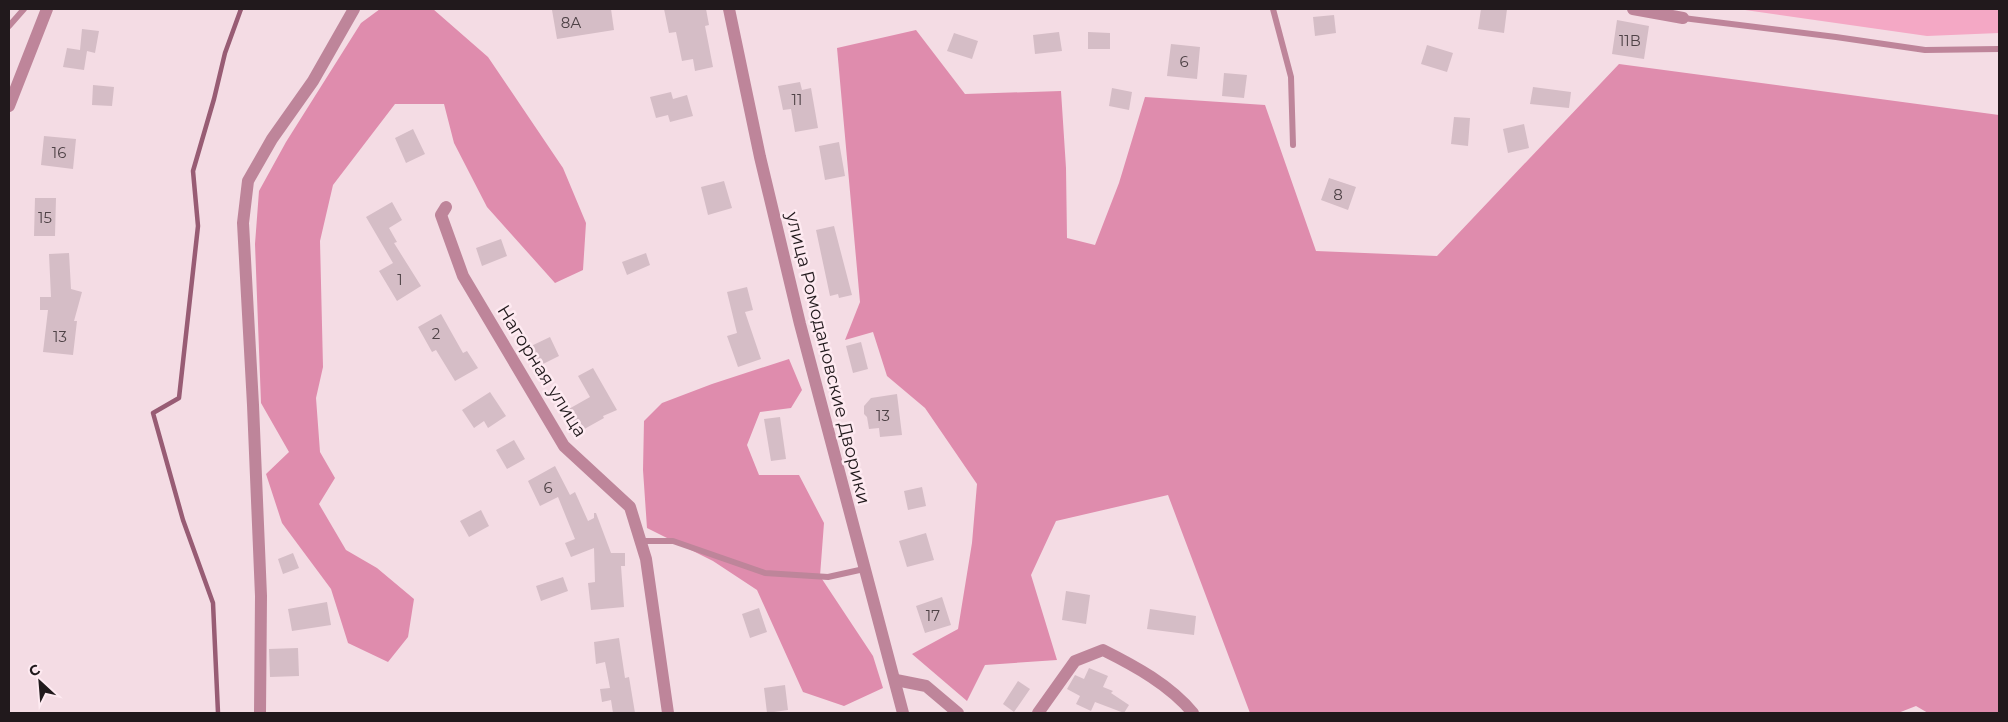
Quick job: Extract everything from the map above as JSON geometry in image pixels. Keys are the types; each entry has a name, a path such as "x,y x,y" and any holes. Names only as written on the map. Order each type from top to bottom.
{"street":[{"path":"9,106 47,9"},
{"path":"260,713 261,596 254,414 242,223 248,181 272,139 313,81 354,9"},
{"name":"улица Ромодановские Дворики","path":"729,9 760,157 791,287 864,569 896,680 903,713"},
{"path":"1632,9 1683,18"},
{"name":"Нагорная улица","path":"446,207 441,215 463,276 564,446 630,507 646,559 668,713"},
{"path":"1038,713 1075,661 1103,650 1131,664 1182,699 1193,713"},
{"path":"896,680 926,686 958,713"}],"lane":[{"path":"9,26 24,9"},
{"path":"1273,9 1290,77 1293,145"},
{"path":"1683,18 1925,50 1999,49"},
{"path":"641,541 673,540 765,573 828,577 864,569"}],"shaded area":[{"path":"380,9 433,9 488,57 563,168 586,223 583,270 555,283 487,207 454,143 444,104 395,104 333,185 320,241 323,367 316,398 320,452 335,478 319,504 346,550 377,568 414,599 408,637 388,662 348,643 331,589 282,523 266,474 289,452 261,403 255,244 259,191 286,142 361,23"},
{"path":"1738,9 1999,9 1999,33 1927,36"},
{"path":"916,30 965,94 1061,91 1066,168 1067,238 1095,245 1119,183 1145,97 1265,105 1316,251 1437,256 1619,64 1999,115 1999,713 1928,713 1916,706 1898,713 1250,713 1168,495 1056,521 1031,575 1057,660 985,665 967,701 912,654 958,629 972,543 977,484 925,408 887,376 873,332 845,340 860,302 837,48"},
{"path":"789,359 802,390 791,408 760,412 747,445 759,475 799,475 824,523 820,576 873,656 883,688 844,706 803,692 757,590 713,561 647,528 643,470 644,421 662,403 712,384"}],"building":[{"path":"611,9 614,30 557,39 552,10"},
{"path":"664,9 706,9 709,25 705,26 713,67 695,71 693,59 682,61 676,32 669,33"},
{"path":"1481,9 1507,9 1504,33 1478,29"},
{"path":"1334,15 1336,33 1315,36 1313,17"},
{"path":"1617,20 1649,26 1644,59 1612,54"},
{"path":"82,29 99,31 95,53 87,51 84,70 63,67 67,48 80,50"},
{"path":"1059,32 1062,51 1035,54 1033,35"},
{"path":"1088,32 1110,33 1110,49 1088,49"},
{"path":"954,33 978,41 972,59 947,51"},
{"path":"1171,44 1200,47 1197,79 1167,76"},
{"path":"1427,45 1453,53 1447,72 1421,64"},
{"path":"1224,73 1247,75 1244,98 1222,96"},
{"path":"800,82 802,90 811,88 818,128 795,132 791,109 783,110 778,86"},
{"path":"93,85 114,87 112,106 92,105"},
{"path":"1533,87 1571,92 1569,108 1530,104"},
{"path":"1112,88 1132,92 1129,110 1109,106"},
{"path":"671,92 673,99 687,95 693,116 670,122 668,115 656,118 650,97"},
{"path":"1454,117 1470,118 1468,146 1451,144"},
{"path":"1524,124 1529,148 1508,153 1503,129"},
{"path":"413,129 425,154 406,163 395,138"},
{"path":"44,136 76,139 73,169 41,165"},
{"path":"839,142 845,176 825,180 819,146"},
{"path":"1329,178 1356,187 1348,210 1321,200"},
{"path":"724,181 732,208 708,215 701,187"},
{"path":"35,198 56,198 55,236 34,236"},
{"path":"392,202 402,220 389,228 397,242 394,243 421,286 397,301 379,271 393,263 366,217"},
{"path":"834,226 852,295 839,298 838,294 830,296 816,230"},
{"path":"501,239 507,256 482,266 476,248"},
{"path":"69,253 71,289 82,292 74,321 77,321 73,355 43,352 48,310 40,310 40,297 51,297 49,254"},
{"path":"646,253 650,265 627,275 622,262"},
{"path":"747,287 753,310 745,312 761,359 738,367 727,336 737,333 727,292"},
{"path":"441,314 463,353 467,351 478,368 455,381 436,350 432,352 418,327"},
{"path":"550,337 559,356 539,366 529,347"},
{"path":"861,342 868,369 853,373 846,346"},
{"path":"593,368 617,410 603,416 604,418 579,432 567,410 590,397 578,376"},
{"path":"490,392 506,416 488,428 484,421 474,428 462,410"},
{"path":"897,394 902,435 880,437 879,428 869,429 867,417 864,414 864,406 871,398"},
{"path":"780,417 786,459 771,461 764,419"},
{"path":"514,440 525,459 507,469 496,450"},
{"path":"555,466 570,495 575,492 588,521 594,518 594,513 596,513 611,553 625,553 625,566 621,566 624,607 591,610 588,583 595,582 594,548 571,557 565,543 575,539 558,497 540,506 528,481"},
{"path":"922,487 926,506 908,510 904,491"},
{"path":"481,510 489,526 469,537 460,521"},
{"path":"926,533 934,560 907,567 899,541"},
{"path":"293,553 299,568 283,574 278,559"},
{"path":"563,577 568,591 541,601 536,586"},
{"path":"1066,591 1090,595 1086,624 1062,620"},
{"path":"942,597 951,625 925,633 916,606"},
{"path":"327,602 331,625 292,631 288,609"},
{"path":"759,608 767,632 750,638 742,614"},
{"path":"1150,609 1196,616 1194,635 1147,629"},
{"path":"619,638 625,678 629,677 635,713 613,713 611,700 602,702 600,689 610,688 605,662 596,664 594,642"},
{"path":"298,648 299,676 270,677 269,649"},
{"path":"1089,668 1108,676 1103,687 1113,691 1111,693 1129,705 1124,713 1095,702 1091,711 1076,704 1080,696 1067,689 1075,675 1084,679"},
{"path":"1018,681 1030,689 1014,712 1003,704"},
{"path":"785,685 788,710 767,713 764,688"}],"waterway":[{"path":"218,713 213,603 183,520 153,413 179,398 198,226 193,171 225,53 241,9"}]}
